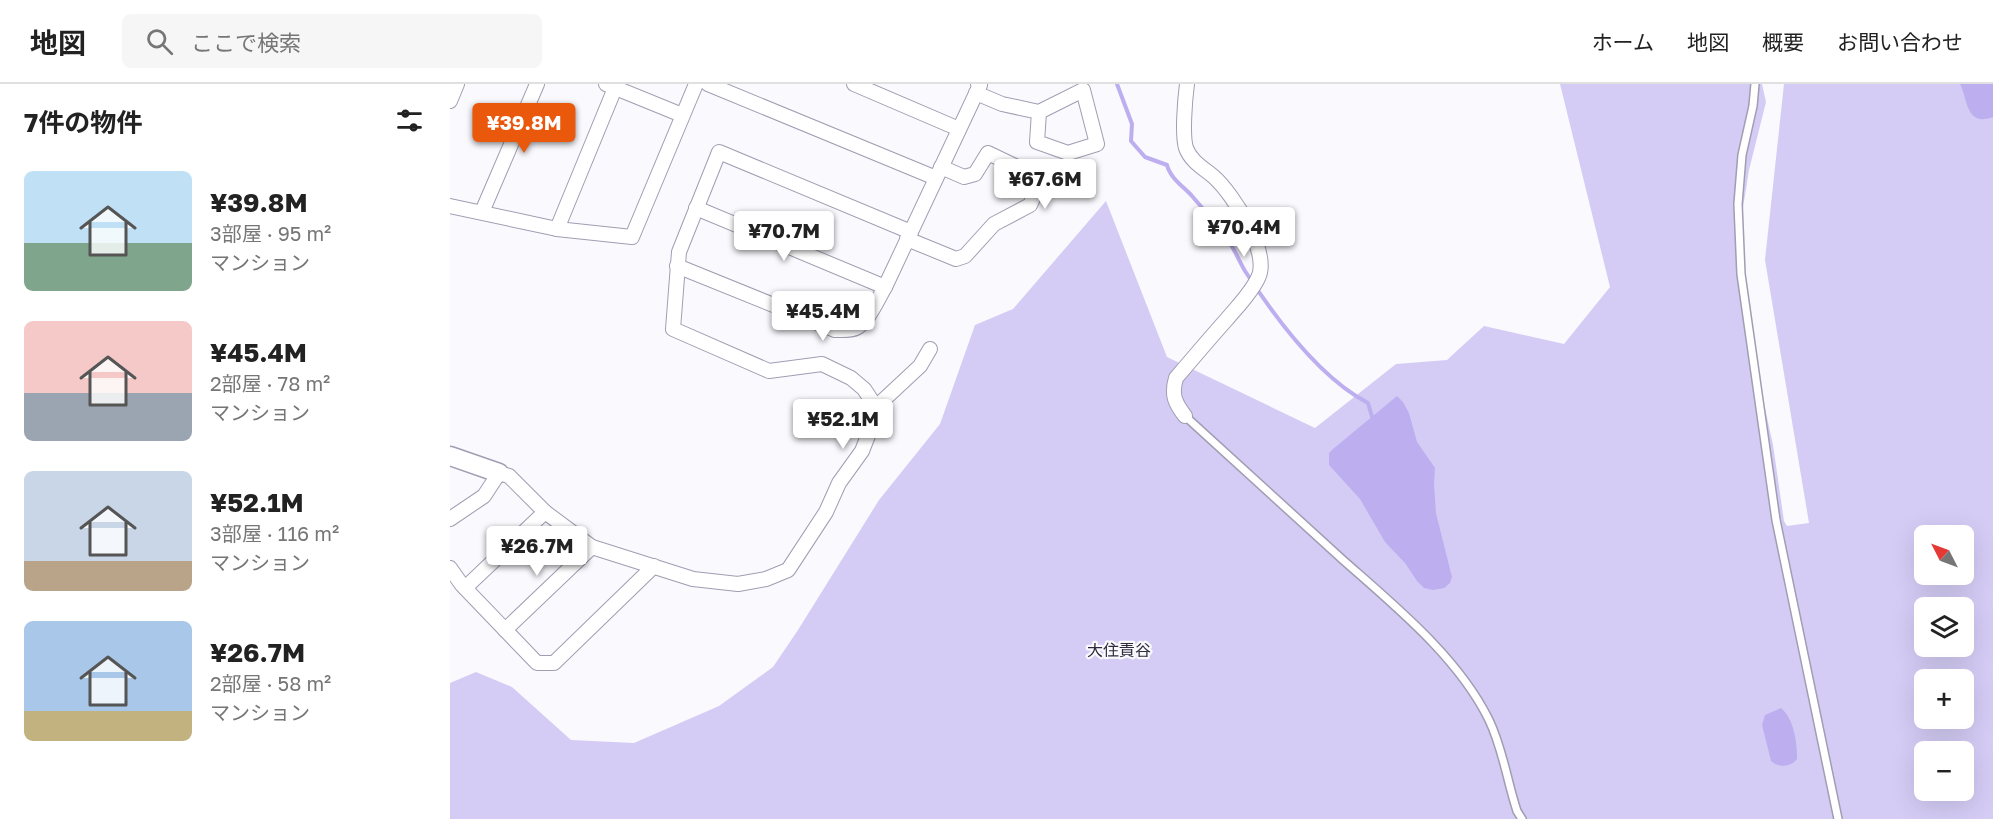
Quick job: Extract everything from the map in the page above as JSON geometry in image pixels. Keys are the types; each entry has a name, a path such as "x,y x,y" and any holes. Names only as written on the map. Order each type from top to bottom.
{"street":[{"path":"450,101 457,84"},
{"path":"482,212 537,84"},
{"path":"450,206 557,230 632,237 696,84"},
{"path":"708,84 733,89 939,172 964,177 975,174 988,153 1042,179 1030,205 994,225 965,255 956,259 909,235 719,152 679,252 672,329 769,371 822,364 851,378 864,389 876,407"},
{"path":"854,84 959,129"},
{"path":"1185,416 1174,402 1173,389 1176,378 1240,304 1259,277 1261,257 1251,230 1234,201 1214,177 1202,169 1186,148 1184,108 1187,84"},
{"path":"557,230 610,86 682,116"},
{"path":"677,266 835,330 858,327 885,287 977,89 1002,104 1039,112 1083,90 1097,144 1068,153 1037,142 1039,112"},
{"path":"696,208 885,287"},
{"path":"450,456 509,476 545,512 592,547 693,579 738,584 766,579 788,570 826,512 839,483 862,451 873,423 876,407 920,366 930,349"},
{"path":"450,519 484,496 499,473"},
{"path":"465,588 545,512"},
{"path":"505,630 592,547"},
{"path":"450,567 465,588 537,663 554,663 654,566"}],"lane":[{"path":"1755,84 1753,106 1742,155 1738,204 1741,274 1776,520 1838,819"},
{"path":"1185,416 1389,601 1441,653 1468,686 1489,720 1503,755 1516,812 1521,819"}],"shaded area":[{"path":"1560,84 1762,84 1766,102 1749,170 1743,208 1748,330 1773,445 1784,521 1787,526 1809,523 1765,260 1784,84 1993,84 1993,819 450,819 450,683 476,672 512,687 571,740 634,743 719,706 773,667 879,500 940,424 975,325 1013,309 1106,201 1167,357 1315,428 1396,364 1447,360 1484,326 1564,344 1610,287"},
{"path":"1960,84 1993,84 1993,117 1984,119 1973,115"},
{"path":"1397,396 1409,413 1417,442 1435,468 1436,513 1452,577 1450,583 1444,588 1433,590 1424,588 1417,581 1405,563 1385,542 1360,499 1329,465 1329,453"},
{"path":"1781,708 1792,724 1797,752 1797,759 1785,766 1771,761 1762,725 1765,715"}],"waterway":[{"path":"1117,84 1132,124 1131,141 1145,157 1167,165 1174,178 1225,235 1245,271 1284,326 1333,378 1368,403 1373,420"}],"district":[{"name":"大住責谷","path":"1119,650"}]}
